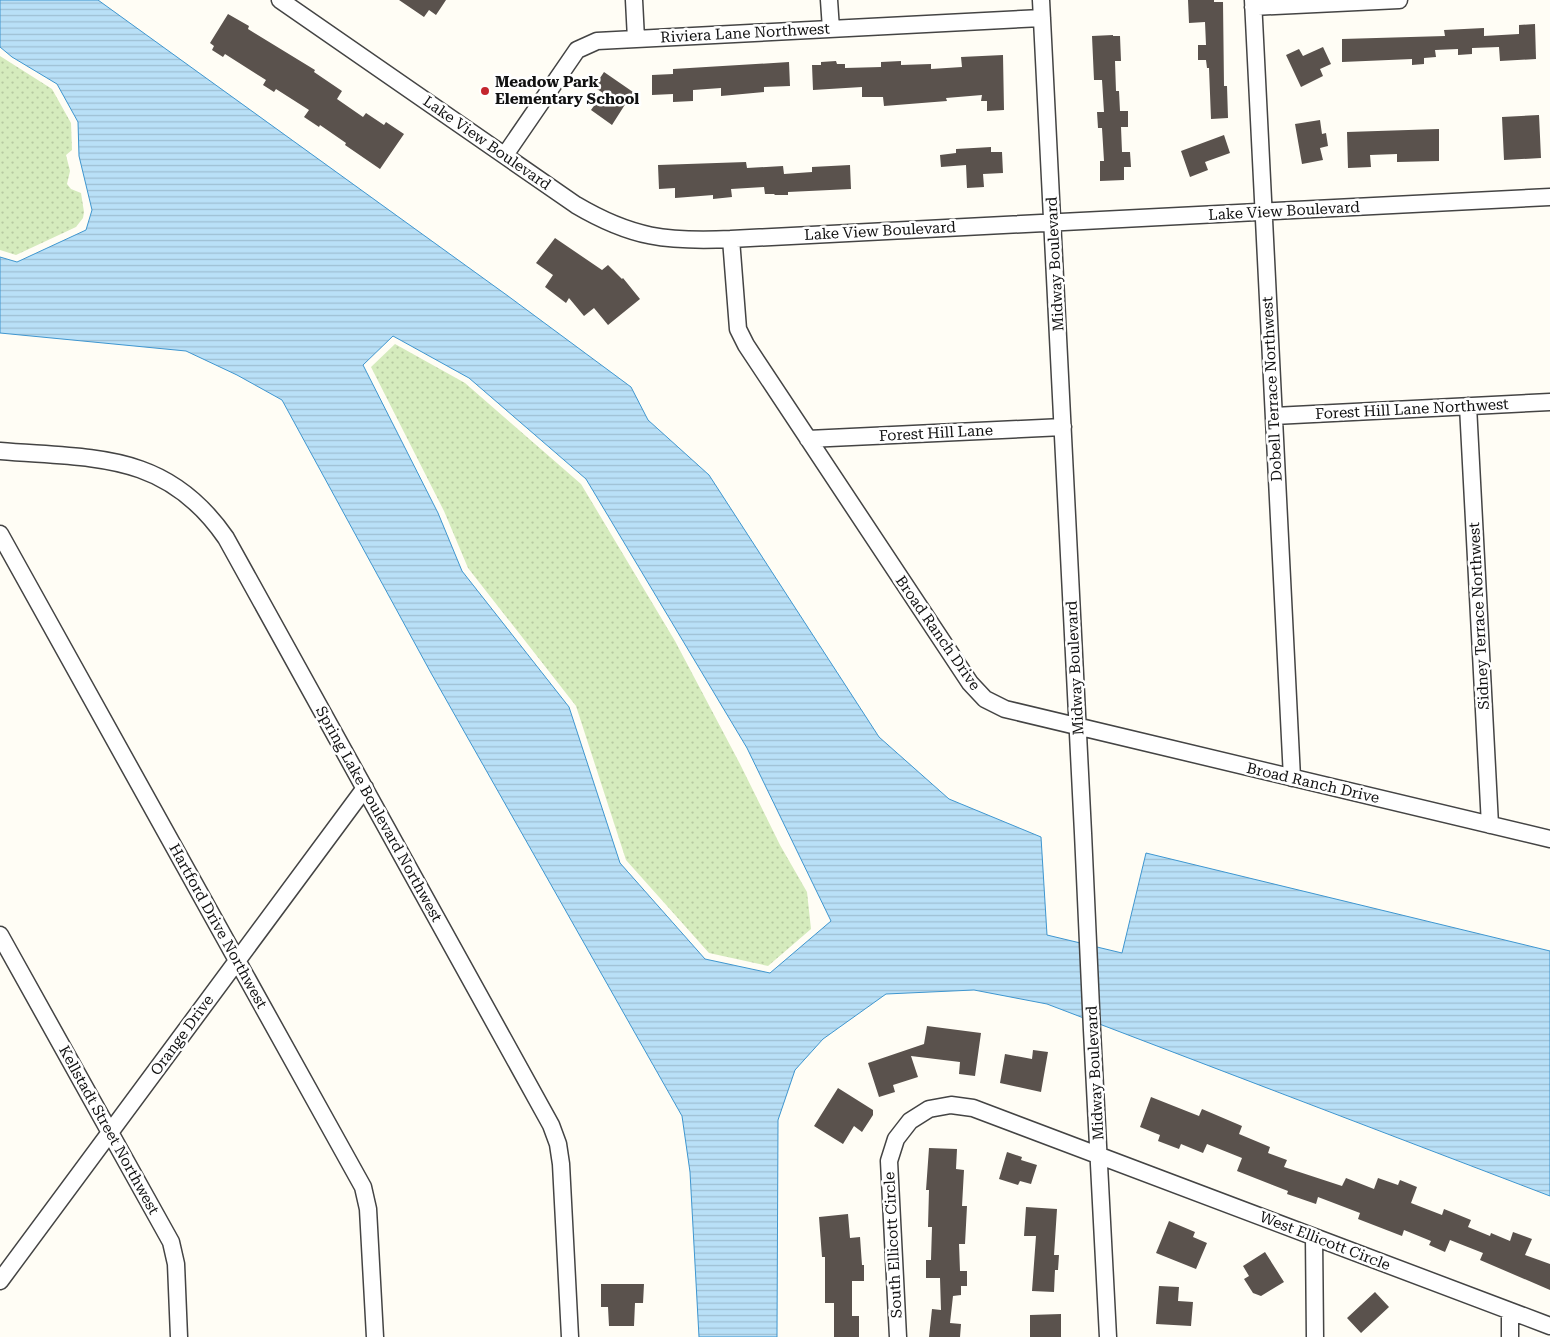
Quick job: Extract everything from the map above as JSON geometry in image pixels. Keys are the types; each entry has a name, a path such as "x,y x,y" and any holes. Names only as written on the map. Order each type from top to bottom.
{"street":[{"path":"634,0 636,39"},
{"path":"829,0 831,29"},
{"name":"Midway Boulevard","path":"1042,0 1108,1337"},
{"path":"1253,4 1399,0"},
{"name":"Lake View Boulevard","path":"291,3 576,204 614,225 648,236 676,240 732,239 1550,197"},
{"name":"Dobell Terrace Northwest","path":"1253,4 1292,778"},
{"name":"Riviera Lane Northwest","path":"504,155 577,50 597,41 1042,18"},
{"name":"Broad Ranch Drive","path":"732,239 738,329 746,345 975,688 985,699 1005,709 1550,839"},
{"name":"Forest Hill Lane Northwest","path":"1274,416 1550,402"},
{"name":"Sidney Terrace Northwest","path":"1468,406 1490,825"},
{"name":"Forest Hill Lane","path":"808,439 1063,426"},
{"name":"Spring Lake Boulevard Northwest","path":"0,451 112,461 129,465 162,478 191,498 204,510 226,538 551,1124 558,1144 561,1164 570,1337"},
{"name":"Hartford Drive Northwest","path":"0,534 363,1187 368,1209 375,1337"},
{"name":"Orange Drive","path":"0,1282 365,788"},
{"name":"Kellstadt Street Northwest","path":"1,939 171,1242 176,1264 180,1337"},
{"name":"South Ellicott Circle","path":"898,1337 889,1161 896,1139 910,1121 929,1109 951,1105 973,1108 1099,1155"},
{"name":"West Ellicott Circle","path":"1099,1155 1550,1326"},
{"path":"1314,1236 1314,1337"},
{"path":"1510,1311 1510,1337"}],"green space":[{"path":"0,56 52,89 71,123 72,150 66,155 70,171 67,184 71,189 81,193 84,212 83,218 76,227 16,255 0,250"},
{"path":"395,344 465,383 581,484 675,641 740,764 780,845 807,892 811,929 768,966 709,953 626,860 576,706 468,568 444,511 371,367"}],"water":[{"path":"0,0 98,0 631,387 648,420 709,475 879,737 949,799 1041,837 1047,935 1122,953 1146,853 1550,951 1550,1196 1047,1004 974,990 886,994 823,1039 795,1070 778,1120 777,1337 699,1337 690,1172 682,1116 431,673 282,400 237,375 186,351 0,333 0,257 17,262 86,230 92,210 79,156 78,122 57,84 12,57 0,47","holes":["393,336 469,378 586,479 747,748 831,921 770,973 705,959 620,863 569,707 462,571 438,513 363,365"]}],"building":[{"path":"399,0 446,0 436,15 429,10 424,17"},
{"path":"1188,0 1223,2 1224,86 1227,86 1228,118 1211,119 1209,68 1207,68 1206,60 1198,60 1198,45 1206,45 1205,22 1189,23"},
{"path":"228,14 249,26 248,29 315,70 314,72 342,91 337,99 363,117 366,113 384,125 386,122 404,134 380,169 320,125 319,127 304,117 309,110 276,89 274,92 263,85 266,80 225,54 223,57 212,50 214,46 210,43"},
{"path":"1535,24 1536,59 1500,61 1499,47 1472,48 1472,54 1458,55 1458,49 1435,50 1436,57 1424,58 1424,64 1412,65 1412,59 1342,62 1342,39 1445,36 1444,30 1484,28 1484,36 1519,34 1519,25"},
{"path":"1092,36 1120,36 1121,61 1115,61 1116,91 1119,91 1120,111 1128,111 1128,127 1121,127 1122,152 1130,152 1131,167 1124,167 1124,180 1100,181 1100,161 1104,161 1102,128 1098,128 1097,112 1104,112 1102,80 1094,80"},
{"path":"1323,47 1331,64 1320,69 1323,76 1301,87 1286,55 1299,49 1303,56"},
{"path":"1003,55 1004,110 987,111 987,101 981,101 982,95 946,98 947,101 884,106 883,97 862,97 862,87 813,90 812,65 821,65 821,62 836,61 837,64 845,64 845,68 881,67 881,62 901,61 901,65 931,64 931,69 962,67 961,57"},
{"path":"789,62 790,86 764,87 764,92 721,96 721,88 693,90 693,101 673,102 673,94 652,95 652,75 673,74 673,69"},
{"path":"604,72 633,92 612,125 591,110 603,93 594,87"},
{"path":"1539,115 1541,158 1504,160 1502,117"},
{"path":"1320,120 1322,134 1326,133 1328,146 1320,148 1323,160 1302,164 1295,124"},
{"path":"1439,129 1439,161 1397,162 1397,154 1370,155 1371,167 1348,168 1347,132"},
{"path":"1224,135 1230,153 1205,162 1208,170 1190,177 1181,151"},
{"path":"991,147 991,152 1002,152 1003,173 983,174 984,187 967,188 966,165 941,167 940,155 956,153 956,149"},
{"path":"746,162 747,168 783,166 784,174 812,172 812,167 850,165 851,189 788,192 788,195 775,195 765,194 764,187 731,189 732,197 713,199 713,195 675,198 675,188 659,189 658,165"},
{"path":"555,238 602,270 608,265 623,278 640,299 608,325 594,308 584,316 569,298 566,303 545,287 553,275 536,263"},
{"path":"927,1026 981,1033 975,1076 959,1074 960,1062 911,1056 918,1077 893,1085 895,1092 879,1097 868,1063 924,1044"},
{"path":"1033,1050 1048,1052 1041,1092 1000,1083 1005,1054 1032,1059"},
{"path":"838,1088 873,1110 873,1115 862,1132 854,1126 843,1144 814,1126"},
{"path":"1151,1097 1199,1116 1202,1109 1242,1126 1239,1134 1270,1147 1268,1153 1287,1160 1284,1167 1342,1186 1346,1178 1374,1189 1378,1178 1398,1185 1400,1180 1417,1187 1411,1203 1442,1215 1444,1209 1471,1220 1468,1227 1490,1236 1491,1233 1510,1241 1513,1232 1532,1239 1525,1255 1550,1264 1550,1290 1480,1260 1483,1253 1450,1240 1445,1252 1429,1245 1431,1241 1404,1230 1402,1236 1358,1219 1360,1213 1318,1197 1316,1204 1287,1194 1288,1191 1237,1171 1242,1158 1207,1144 1203,1153 1181,1144 1179,1149 1158,1141 1160,1135 1140,1127"},
{"path":"929,1148 957,1149 956,1169 964,1170 962,1206 967,1206 965,1244 959,1244 960,1271 967,1271 967,1286 961,1286 961,1295 953,1296 950,1323 961,1324 960,1337 929,1337 932,1309 941,1310 940,1278 926,1278 926,1260 931,1260 932,1227 928,1227 929,1190 926,1190"},
{"path":"1007,1152 1022,1157 1021,1160 1037,1165 1031,1184 1020,1181 1018,1185 999,1179"},
{"path":"1026,1207 1057,1209 1054,1255 1059,1255 1058,1270 1055,1270 1054,1292 1032,1291 1036,1236 1024,1236"},
{"path":"848,1214 850,1238 860,1237 862,1265 864,1265 864,1281 852,1281 852,1316 859,1316 859,1337 834,1337 834,1303 825,1303 825,1257 822,1257 819,1217"},
{"path":"1169,1221 1195,1232 1193,1237 1207,1243 1196,1269 1156,1253"},
{"path":"1265,1252 1284,1282 1261,1296 1253,1293 1244,1279 1249,1276 1243,1266"},
{"path":"601,1284 644,1284 643,1303 635,1303 634,1326 609,1326 608,1307 601,1307"},
{"path":"1159,1286 1179,1287 1178,1301 1193,1302 1191,1326 1156,1324"},
{"path":"1375,1292 1389,1307 1361,1333 1347,1318"},
{"path":"1061,1314 1061,1337 1030,1337 1030,1315"}],"place":[{"name":"Meadow Park Elementary School","path":"485,91"}]}
